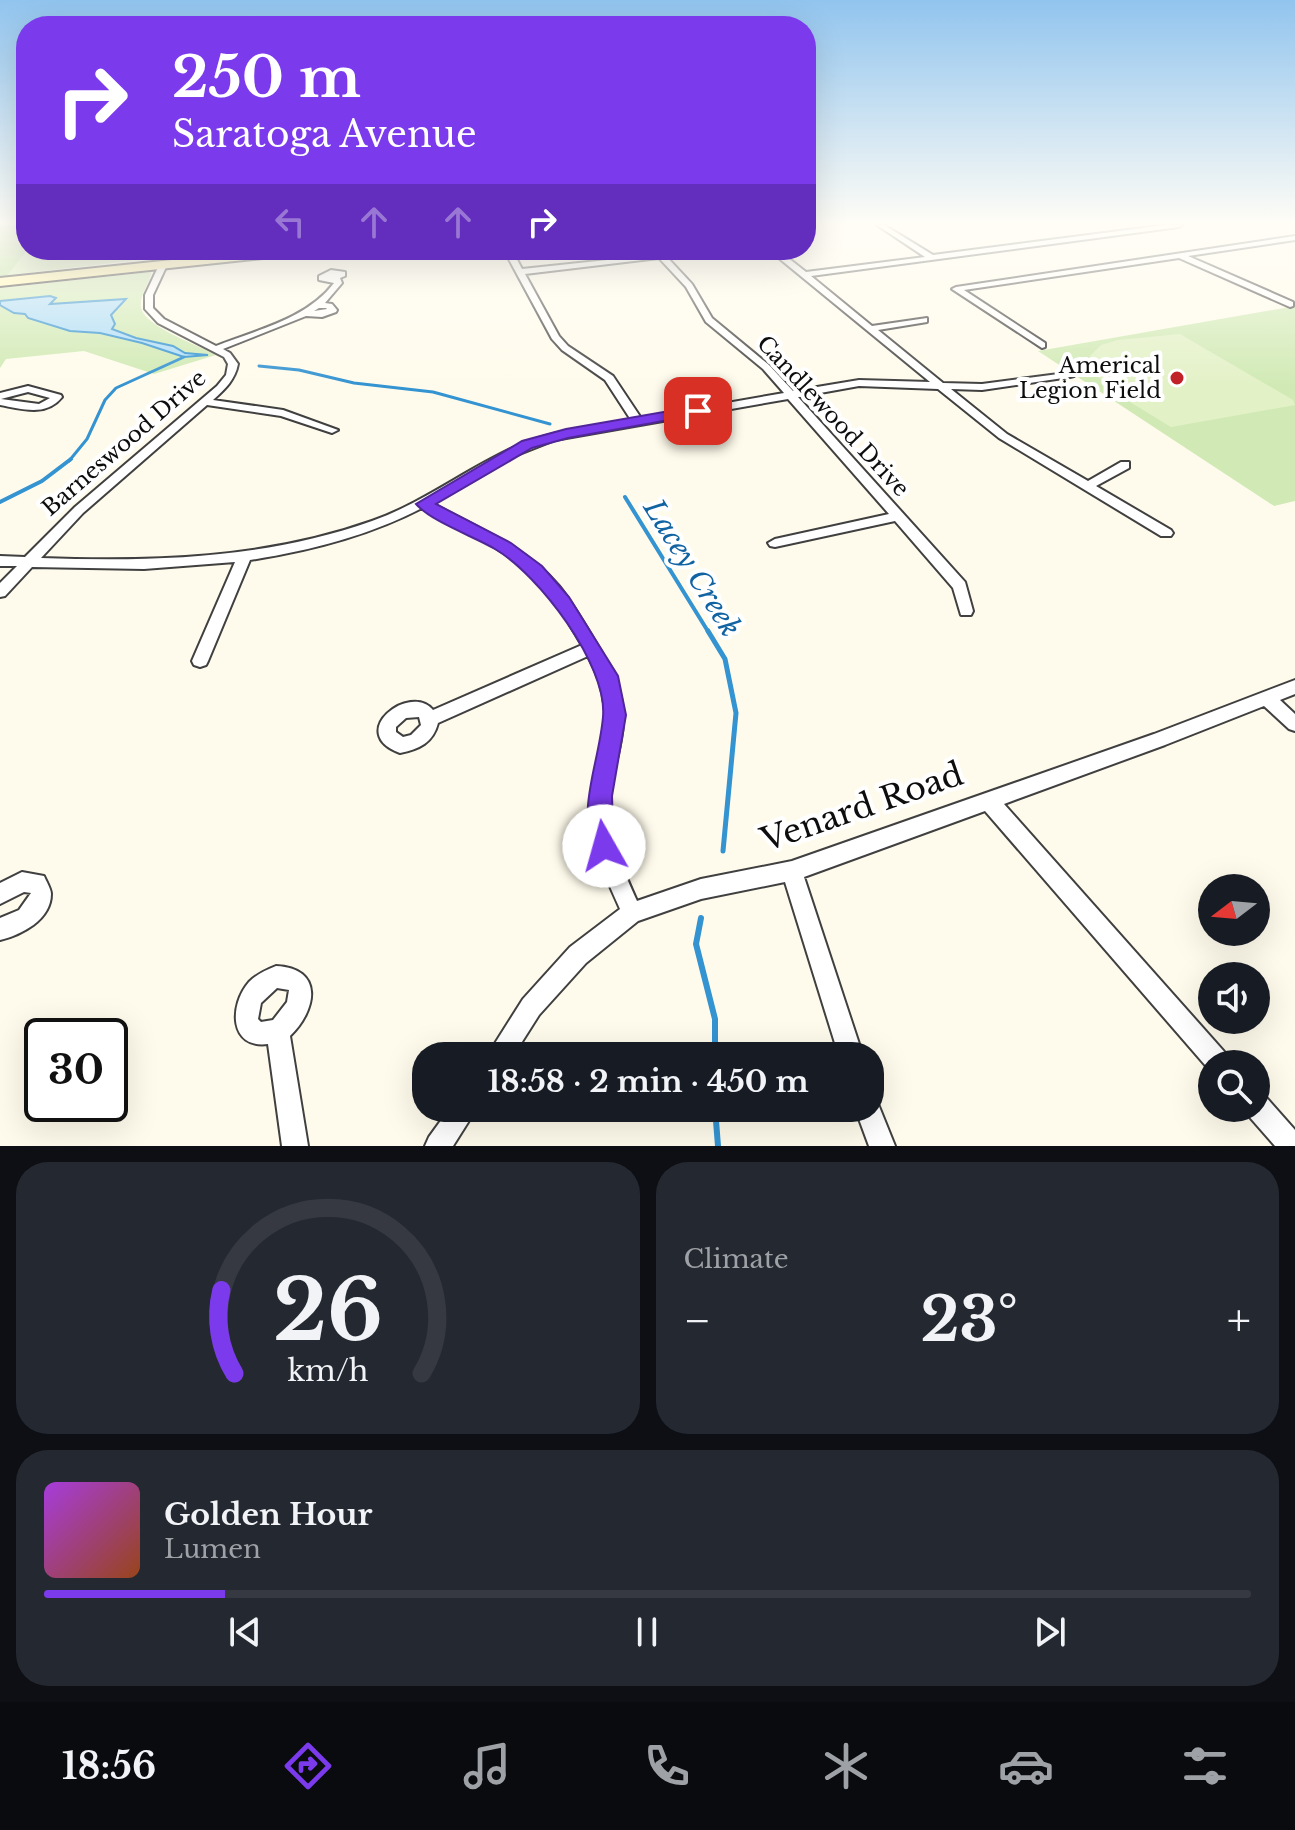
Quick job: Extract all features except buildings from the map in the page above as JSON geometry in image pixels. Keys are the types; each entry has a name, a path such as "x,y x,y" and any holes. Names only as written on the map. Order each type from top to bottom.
{"main road":[{"path":"0,282 34,278"}],"street":[{"name":"Barneswood Drive","path":"0,592 79,510 228,380 233,367 231,359 218,348 161,321 149,309 148,300 157,278"},
{"path":"523,278 555,337 565,348 609,378 637,421"},
{"name":"Candlewood Drive","path":"682,278 709,320 754,356 960,586 966,611"},
{"path":"808,278 1016,444 1166,533"},
{"path":"1027,278 956,289 1042,345"},
{"path":"1232,278 1290,304"},
{"path":"218,348 305,313 334,291 338,283 336,279"},
{"path":"305,313 322,314 333,310 318,305"},
{"path":"870,329 924,320"},
{"path":"0,561 170,564 243,560 340,537 424,504 527,445 566,434 859,383 993,387 1070,374"},
{"path":"206,402 283,413 332,430"},
{"path":"1086,487 1125,465"},
{"path":"424,504 526,562 563,602 608,676 615,715 600,796 600,826 604,846 632,913"},
{"path":"775,543 898,516"},
{"path":"200,661 243,560"},
{"path":"430,719 591,648"},
{"name":"Venard Road","path":"508,1042 531,1007 578,955 632,913 701,889 792,871 1159,740 1295,687"},
{"path":"1265,697 1295,724"},
{"path":"988,800 1208,1050"},
{"path":"792,871 847,1042"},
{"path":"0,894 27,881 37,883 41,889 39,900 29,915 15,925 0,929"},
{"path":"278,1031 295,1146"},
{"path":"1270,1121 1292,1146"},
{"path":"443,1144 456,1122"},
{"path":"873,1122 882,1146"}],"green space":[{"path":"90,278 149,278 141,302 144,314 173,335 216,355 154,374 84,351 6,359 0,368 0,288"},
{"path":"1295,306 1295,501 1274,506 1038,351"},
{"name":"Americal Legion Field","path":"1180,334 1293,400 1295,405 1171,427 1117,394 1091,370 1090,356 1101,345 1118,340"}],"water":[{"path":"56,298 50,304 126,299 111,315 115,324 112,329 173,346 185,353 208,355 184,357 100,333 70,331 28,318 25,314 14,313 0,305 0,301"}],"waterway":[{"path":"70,460 87,439 105,400 116,388 184,357"},
{"name":"Lacey Creek","path":"259,366 299,370 354,383 433,392 550,424"},
{"path":"0,502 42,481 70,460"},
{"name":"Lacey Creek","path":"625,497 709,633"},
{"name":"Lacey Creek","path":"708,631 725,659 736,713 723,851"},
{"name":"Lacey Creek","path":"701,918 696,944 715,1019 715,1042"},
{"name":"Lacey Creek","path":"716,1122 718,1146"}],"place":[{"name":"Americal Legion Field","path":"1177,378"}],"route":[{"path":"604,846 600,796 615,715 608,676 563,602 535,570 504,547 424,504 527,445 566,434 698,411"}]}
